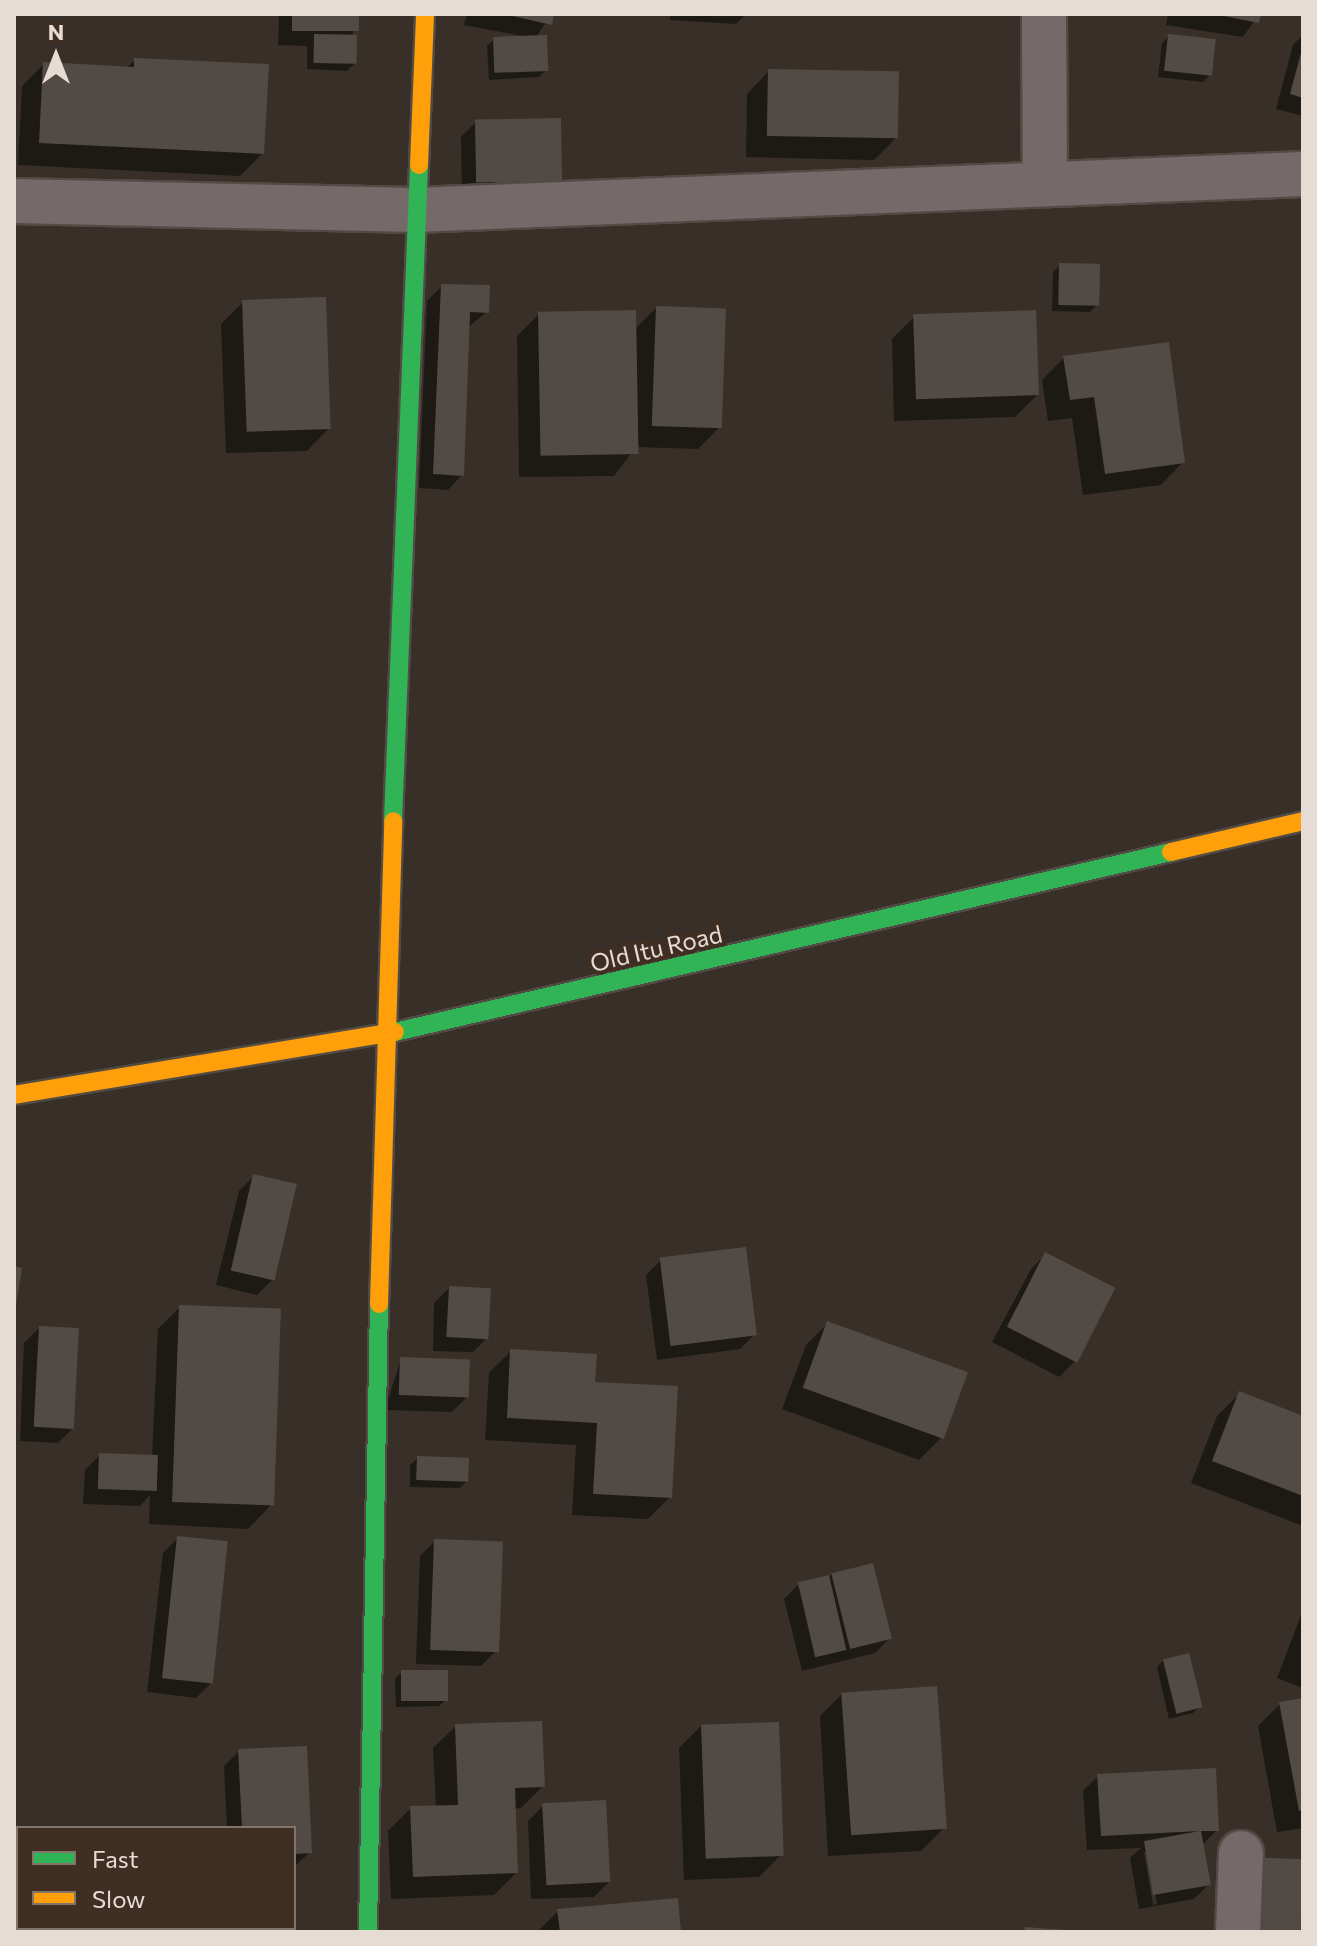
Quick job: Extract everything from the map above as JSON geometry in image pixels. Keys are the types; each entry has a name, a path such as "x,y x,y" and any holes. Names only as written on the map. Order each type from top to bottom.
{"street":[{"path":"368,1932 384,1035 425,14"},
{"path":"1044,14 1045,184"},
{"path":"14,201 415,210 1303,174"},
{"name":"Old Itu Road","path":"14,1095 384,1035 1303,821"},
{"path":"1238,1932 1241,1853"}],"building":[{"path":"292,14 359,14 359,31 292,31"},
{"path":"504,14 554,14 552,25"},
{"path":"1214,14 1261,14 1259,23"},
{"path":"314,34 357,35 356,64 313,63"},
{"path":"1168,34 1216,39 1212,76 1164,71"},
{"path":"547,35 548,71 494,73 493,37"},
{"path":"1303,49 1303,98 1290,94"},
{"path":"134,58 269,64 264,154 39,143 43,62 134,67"},
{"path":"768,69 899,71 898,138 767,136"},
{"path":"561,118 562,181 476,182 475,120"},
{"path":"1059,263 1100,264 1099,306 1058,305"},
{"path":"441,284 490,285 489,313 470,312 464,476 433,474"},
{"path":"326,297 331,429 247,432 242,300"},
{"path":"656,306 726,308 722,428 652,426"},
{"path":"636,310 639,454 541,456 538,312"},
{"path":"1036,310 1039,395 916,399 913,314"},
{"path":"1169,342 1185,463 1105,474 1094,397 1070,400 1063,356"},
{"path":"253,1174 297,1184 275,1281 231,1270"},
{"path":"746,1247 757,1335 670,1346 660,1258"},
{"path":"1045,1252 1115,1288 1077,1363 1007,1327"},
{"path":"14,1266 22,1268 16,1305 14,1305"},
{"path":"449,1286 491,1288 488,1339 446,1337"},
{"path":"179,1305 281,1309 274,1505 172,1502"},
{"path":"827,1321 968,1372 944,1439 803,1388"},
{"path":"39,1326 79,1328 74,1429 34,1427"},
{"path":"510,1349 597,1354 595,1382 678,1386 672,1498 593,1494 597,1423 507,1418"},
{"path":"400,1357 470,1359 469,1397 399,1395"},
{"path":"1239,1391 1303,1416 1303,1496 1212,1461"},
{"path":"99,1453 158,1455 157,1491 98,1489"},
{"path":"417,1456 469,1458 468,1482 416,1480"},
{"path":"177,1536 228,1541 213,1684 162,1678"},
{"path":"434,1539 503,1541 499,1652 430,1650"},
{"path":"873,1563 892,1639 850,1649 831,1573"},
{"path":"829,1575 846,1650 815,1657 798,1582"},
{"path":"1189,1653 1203,1707 1176,1714 1163,1660"},
{"path":"401,1670 448,1670 448,1701 401,1701"},
{"path":"937,1686 947,1829 851,1835 841,1693"},
{"path":"1303,1698 1303,1810 1299,1811 1279,1702"},
{"path":"542,1721 545,1787 515,1788 518,1873 413,1877 410,1806 458,1805 455,1724"},
{"path":"779,1722 784,1856 706,1859 701,1725"},
{"path":"307,1746 312,1853 296,1854 296,1826 242,1826 238,1749"},
{"path":"1216,1768 1219,1831 1201,1831 1211,1885 1153,1895 1144,1841 1200,1831 1101,1836 1097,1774"},
{"path":"606,1800 610,1882 546,1885 542,1803"},
{"path":"1241,1857 1303,1859 1300,1932 1238,1932"},
{"path":"678,1898 681,1932 560,1932 557,1909"},
{"path":"1025,1927 1065,1930 1024,1932"},
{"path":"90,1930 140,1930 138,1932"}],"traffic: fast":[{"path":"393,821 419,165"},
{"path":"395,1032 1171,852"},
{"path":"368,1932 379,1304"}],"traffic: slow":[{"path":"419,165 425,14"},
{"path":"379,1304 393,821"},
{"path":"1171,852 1303,821"},
{"path":"14,1095 395,1032"}]}
